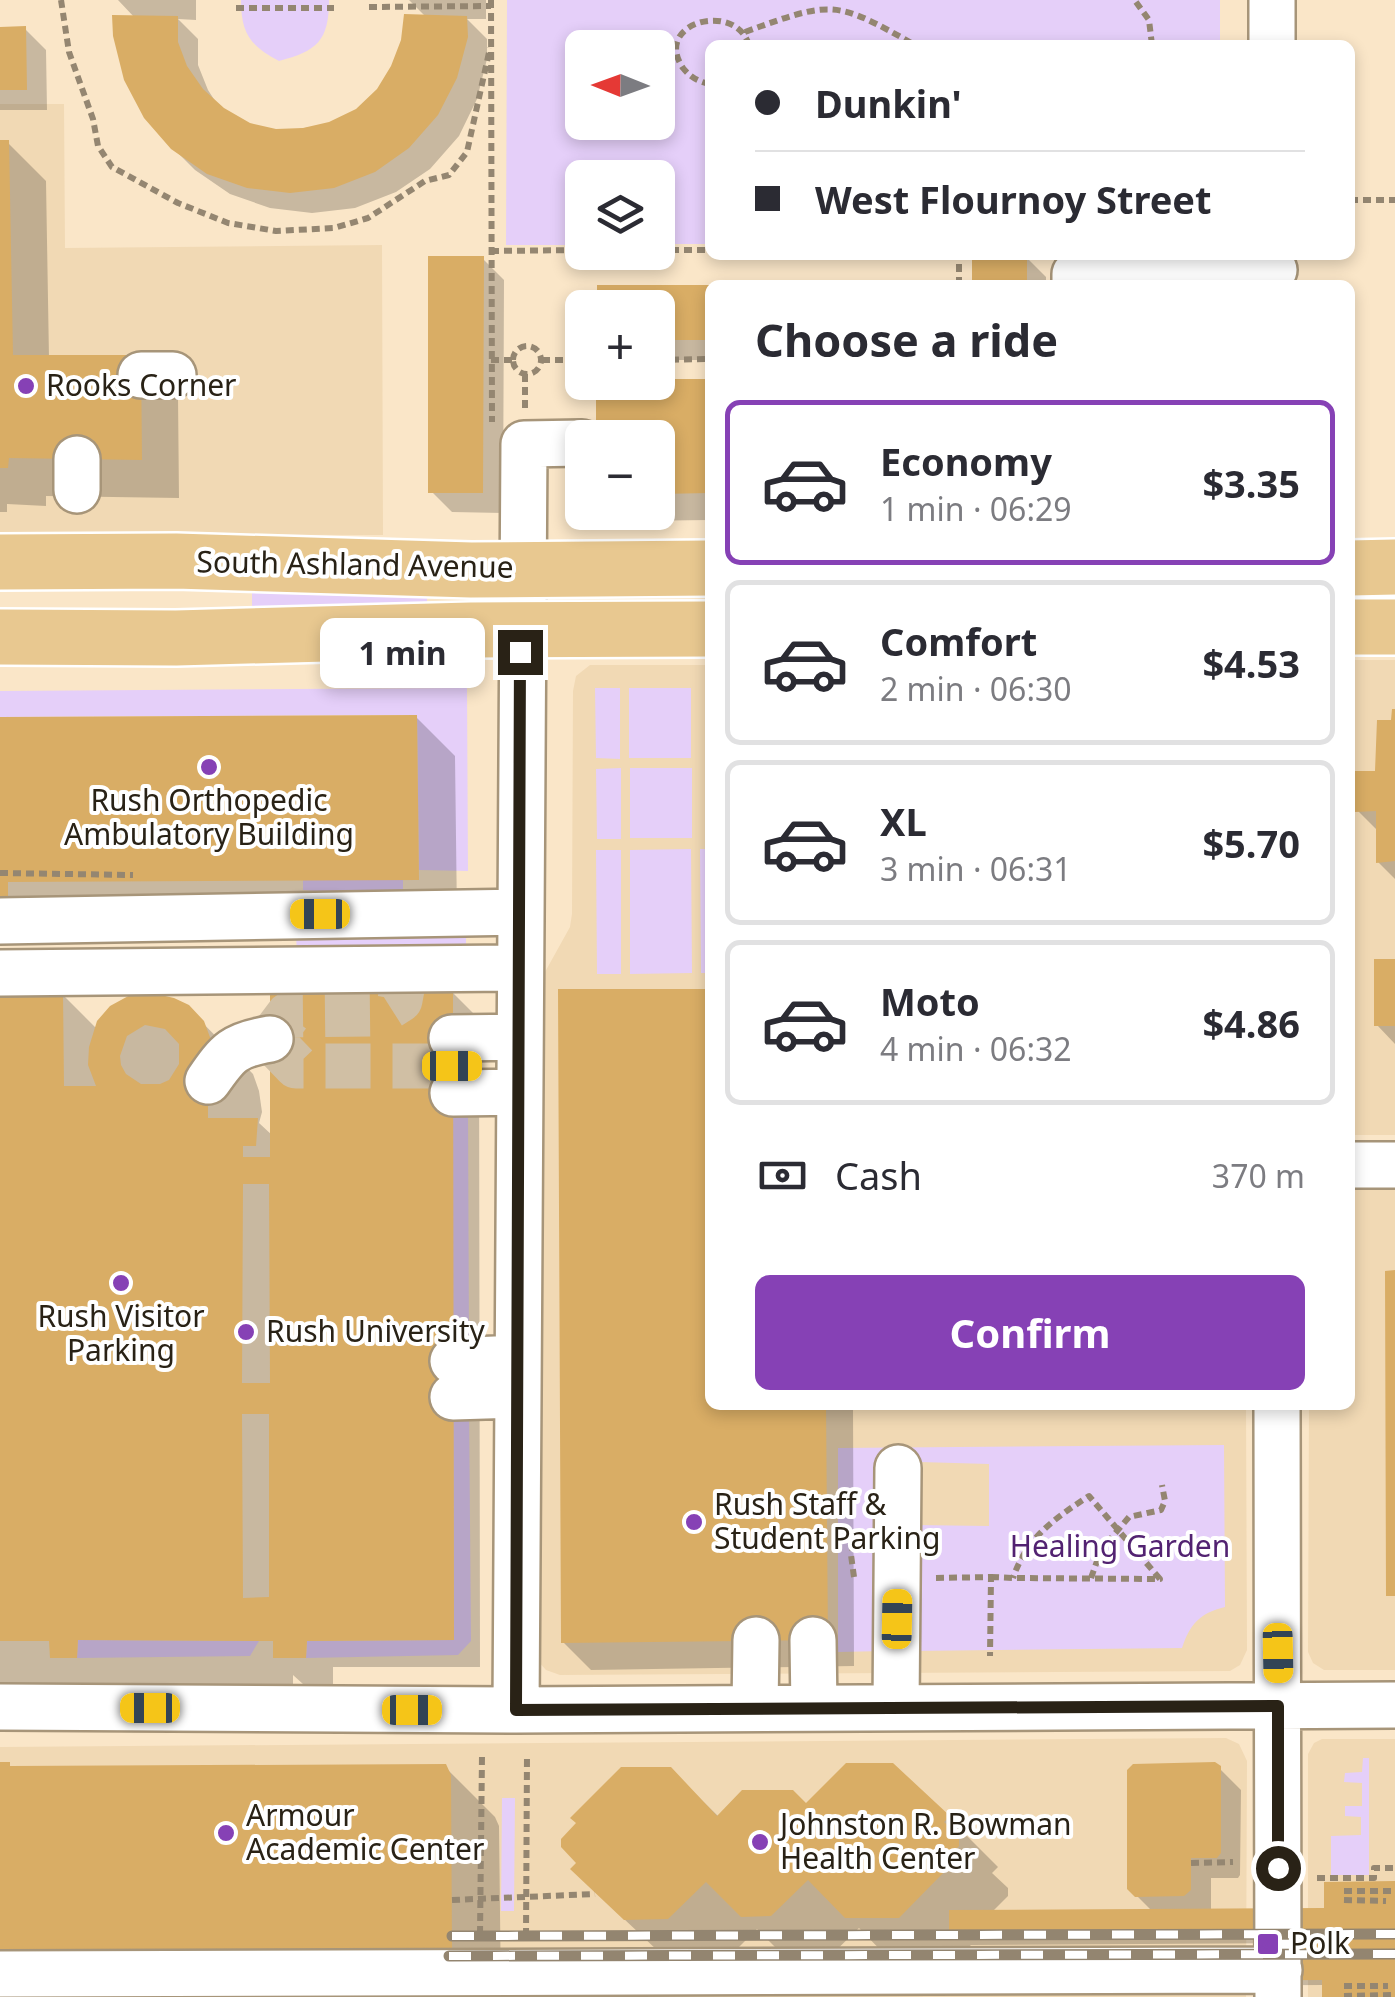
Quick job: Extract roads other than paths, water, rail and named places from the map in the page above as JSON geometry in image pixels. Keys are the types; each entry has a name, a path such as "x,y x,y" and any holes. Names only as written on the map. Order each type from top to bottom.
{"main road":[{"name":"South Ashland Avenue","path":"0,562 176,561 521,570 705,568"},
{"path":"176,561 176,638"},
{"path":"1355,568 1395,568"},
{"path":"1355,627 1395,627"},
{"name":"South Ashland Avenue","path":"0,637 705,629"}],"street":[{"path":"1272,0 1272,40"},
{"path":"1075,280 1075,274 1274,270"},
{"path":"516,1710 524,444 565,444"},
{"path":"0,921 520,912"},
{"path":"0,972 401,979 519,968"},
{"path":"208,1081 227,1054 244,1043 270,1040"},
{"path":"453,1066 519,1065"},
{"path":"1355,1165 1395,1164"},
{"path":"453,1379 517,1377"},
{"path":"0,1974 503,1972 1278,1983 1277,1410"},
{"path":"896,1708 898,1468"},
{"path":"755,1708 756,1640"},
{"path":"813,1640 814,1708"},
{"path":"0,1707 516,1710 1395,1705"}],"tunnel":[{"path":"270,1039 288,1015 378,1014 400,1000 402,989"},
{"path":"270,1039 296,1066 453,1066"}],"railway":[{"path":"452,1936 1395,1934"},
{"path":"449,1956 1395,1954"}],"place":[{"name":"Rooks Corner","path":"26,386"},
{"name":"Rush Orthopedic Ambulatory Building","path":"209,767"},
{"name":"Rush Visitor Parking","path":"121,1283"},
{"name":"Rush University","path":"246,1332"},
{"name":"Rush Staff & Student Parking","path":"694,1522"},
{"name":"Armour Academic Center","path":"226,1833"},
{"name":"Johnston R. Bowman Health Center","path":"760,1842"},
{"name":"Polk","path":"1268,1944"}],"park label":[{"name":"Healing Garden","path":"1120,1547"}]}
